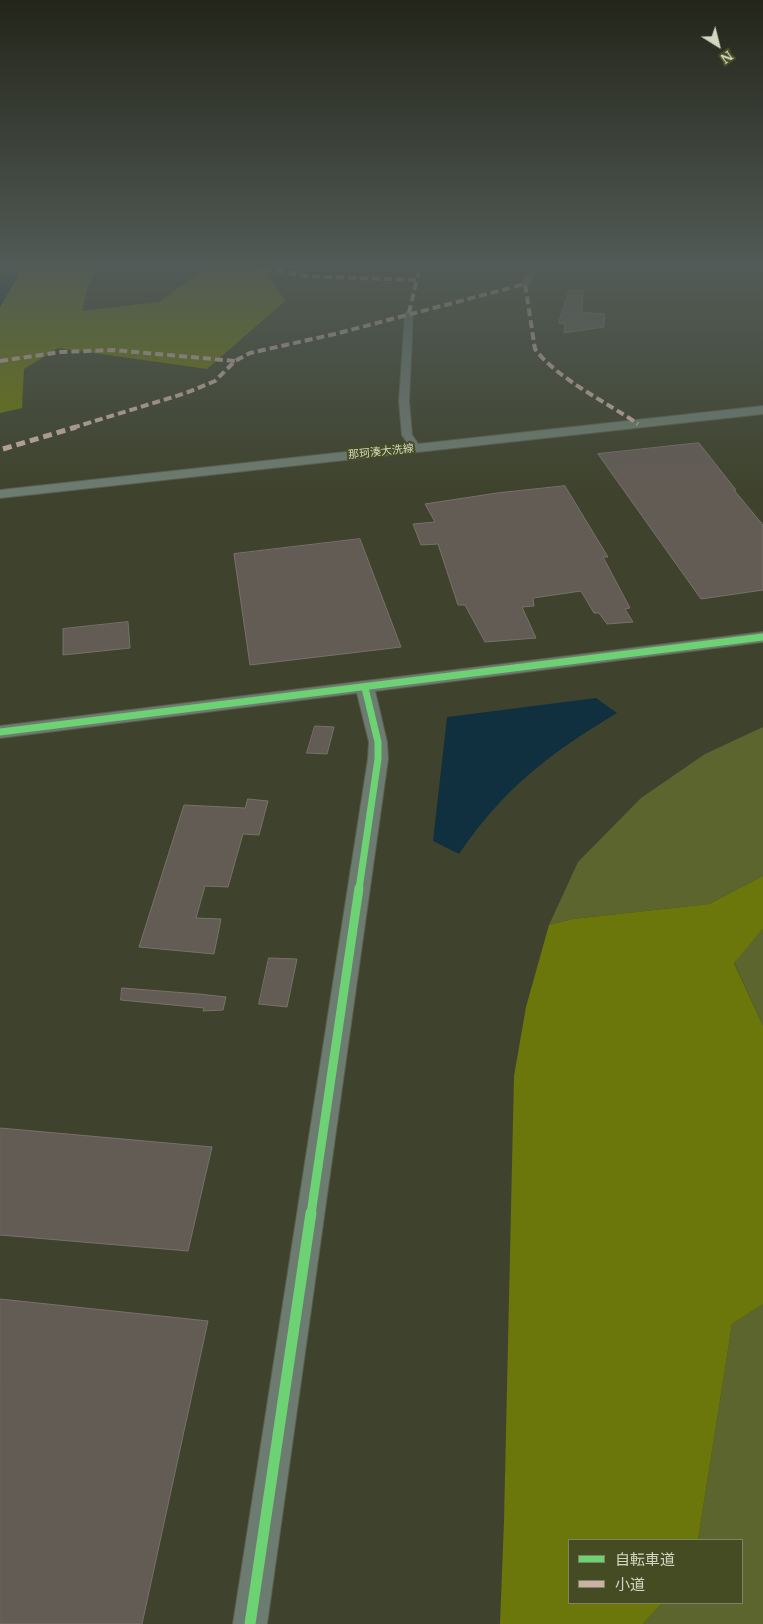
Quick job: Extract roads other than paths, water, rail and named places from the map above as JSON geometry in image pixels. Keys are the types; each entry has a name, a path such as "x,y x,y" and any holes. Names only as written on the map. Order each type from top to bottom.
{"street":[{"path":"407,342 404,401 406,436 416,448"},
{"name":"那珂湊大洗線","path":"0,494 763,410"},
{"path":"0,732 763,637"},
{"path":"250,1624 378,759 378,742 365,688"}],"water":[{"path":"596,698 617,713 570,743 529,774 493,810 459,854 433,841 447,717"}]}
